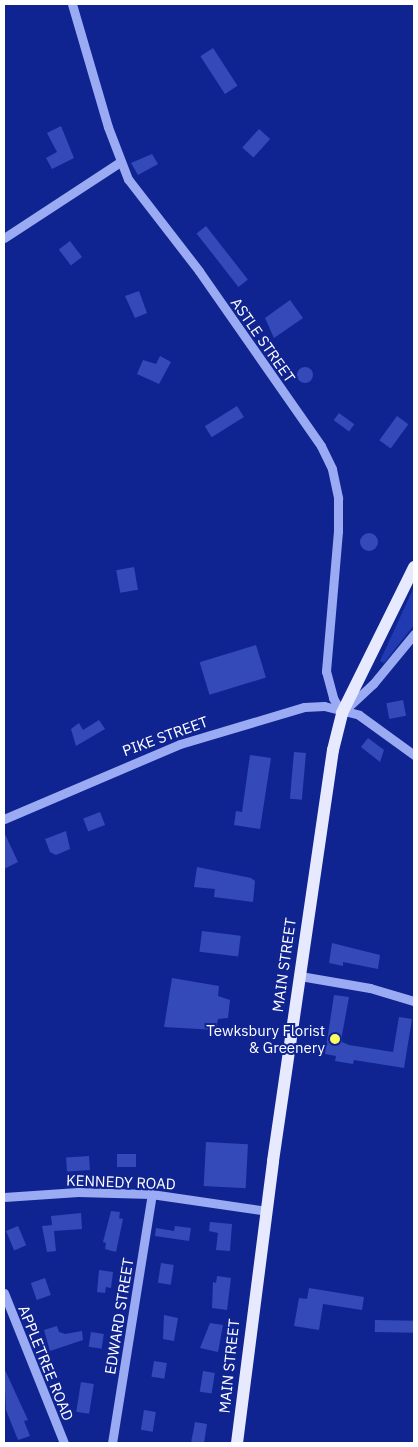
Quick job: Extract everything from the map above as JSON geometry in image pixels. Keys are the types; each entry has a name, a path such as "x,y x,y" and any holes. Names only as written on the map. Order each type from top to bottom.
{"main road":[{"name":"MAIN STREET","path":"237,1443 318,841 342,713 414,566"}],"street":[{"name":"ASTLE STREET","path":"72,4 120,162 135,190 191,260 330,462 338,517 326,671 333,698 342,713"},
{"path":"4,238 120,162"},
{"path":"342,713 385,671 414,634"},
{"name":"PIKE STREET","path":"4,819 180,744 265,716 316,706 368,720 414,755"},
{"path":"300,976 370,988 414,1001"},
{"name":"KENNEDY ROAD","path":"4,1198 78,1192 152,1194 267,1211"},
{"name":"EDWARD STREET","path":"112,1443 152,1194"},
{"name":"APPLETREE ROAD","path":"4,1293 64,1443"}],"shaded area":[{"path":"414,587 414,625 384,663 380,661"}],"building":[{"path":"213,48 238,86 225,94 200,56"},
{"path":"61,126 74,158 52,169 46,158 57,152 47,133"},
{"path":"259,129 270,139 253,158 242,148"},
{"path":"152,154 158,164 138,175 131,163"},
{"path":"206,226 248,280 238,287 197,233"},
{"path":"70,241 82,257 71,265 59,249"},
{"path":"139,291 147,313 135,318 125,296"},
{"path":"290,300 303,318 274,338 265,318"},
{"path":"160,356 171,362 159,384 137,374 143,360 156,364"},
{"path":"302,367 308,367 313,372 311,381 302,383 297,378 297,372"},
{"path":"237,406 244,417 212,437 205,426"},
{"path":"339,413 354,424 349,431 334,420"},
{"path":"397,416 408,424 391,448 379,440"},
{"path":"369,533 377,538 378,542 373,550 369,551 361,546 360,542 365,534"},
{"path":"134,567 138,590 120,593 116,570"},
{"path":"256,645 266,678 210,695 200,662"},
{"path":"403,700 406,716 389,719 386,703"},
{"path":"99,720 105,729 76,746 71,729 79,723 83,730"},
{"path":"368,738 384,750 380,762 361,747"},
{"path":"294,752 306,753 302,800 290,799"},
{"path":"250,755 271,758 260,829 234,825 236,811 242,812"},
{"path":"100,812 105,825 88,832 83,818"},
{"path":"66,831 70,849 56,855 50,852 45,839"},
{"path":"4,832 18,862 4,869"},
{"path":"197,867 251,878 255,881 253,902 214,897 215,889 194,887"},
{"path":"202,931 241,936 238,957 199,952"},
{"path":"332,943 380,955 378,969 343,962 343,966 329,963"},
{"path":"172,978 219,986 218,996 230,1000 228,1018 218,1019 216,1030 164,1027"},
{"name":"Tewksbury Florist & Greenery","path":"334,995 349,997 342,1042 349,1045 393,1052 399,1017 412,1019 404,1068 354,1060 353,1064 335,1061 336,1056 325,1054"},
{"path":"206,1142 248,1144 246,1188 204,1186"},
{"path":"117,1154 136,1154 136,1167 117,1167"},
{"path":"89,1156 90,1170 67,1172 66,1158"},
{"path":"111,1211 120,1212 119,1218 123,1219 116,1252 105,1249 106,1243 103,1242"},
{"path":"81,1213 82,1229 54,1231 56,1251 47,1252 42,1226 52,1225 51,1216"},
{"path":"210,1222 232,1224 230,1251 216,1250 218,1233 209,1231"},
{"path":"18,1226 26,1245 14,1250 6,1231"},
{"path":"175,1226 191,1228 189,1241 155,1236 156,1228 174,1231"},
{"path":"161,1263 174,1265 171,1285 158,1283"},
{"path":"99,1270 113,1272 111,1288 106,1287 105,1293 97,1292"},
{"path":"217,1276 231,1278 227,1310 212,1308 213,1282 216,1283"},
{"path":"45,1278 51,1295 37,1300 31,1283"},
{"path":"309,1288 364,1297 362,1310 323,1304 319,1330 294,1326 299,1298 307,1299"},
{"path":"164,1315 178,1318 174,1341 163,1339"},
{"path":"375,1320 414,1321 414,1333 375,1332"},
{"path":"210,1323 223,1325 218,1352 200,1348"},
{"path":"57,1326 59,1332 65,1334 82,1331 83,1340 50,1351 44,1330"},
{"path":"91,1332 104,1334 101,1349 89,1347"},
{"path":"154,1361 167,1363 164,1379 151,1377"},
{"path":"4,1368 28,1420 24,1421 30,1436 18,1440 6,1410"},
{"path":"203,1371 215,1373 212,1394 200,1392"},
{"path":"81,1382 94,1384 89,1414 76,1412"},
{"path":"144,1410 156,1412 153,1432 141,1430"},
{"path":"195,1422 207,1424 204,1443 191,1443"}],"place":[{"name":"Tewksbury Florist & Greenery","path":"335,1039"}]}
